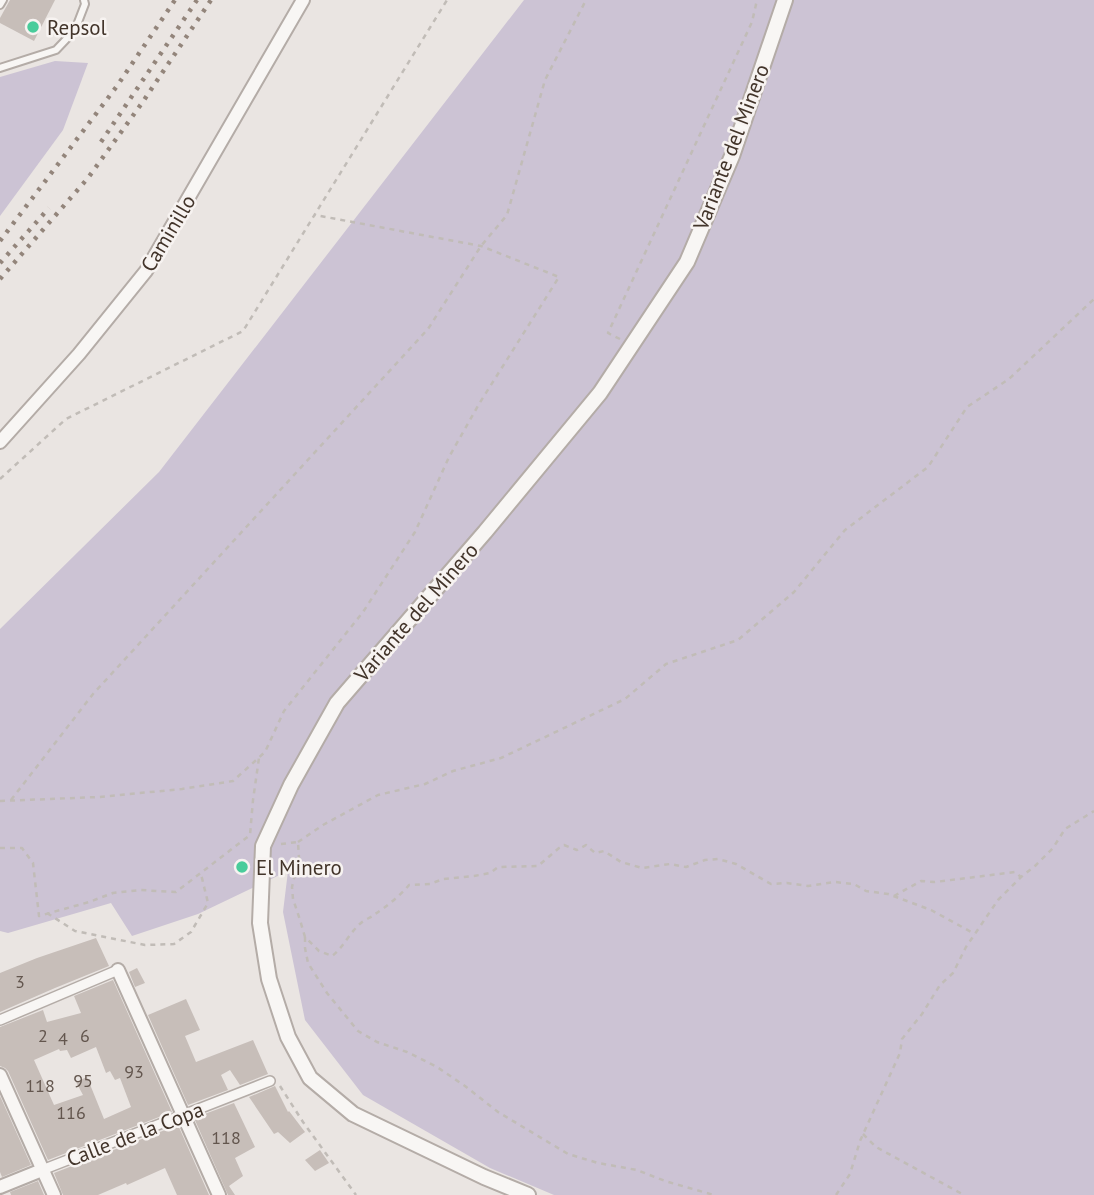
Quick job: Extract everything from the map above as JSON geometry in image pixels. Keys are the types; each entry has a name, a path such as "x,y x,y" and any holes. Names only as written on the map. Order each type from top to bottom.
{"street":[{"name":"Caminillo","path":"0,442 79,354 146,271 303,0"},
{"name":"Variante del Minero","path":"528,1195 484,1177 353,1114 310,1078 288,1037 269,979 260,923 263,846 292,785 337,703 485,532 600,393 687,262 733,156 785,0"},
{"path":"0,1020 118,970 219,1195"},
{"path":"0,1075 54,1195"},
{"name":"Calle de la Copa","path":"0,1186 270,1081"}],"lane":[{"path":"0,5 3,0"},
{"path":"0,68 56,50 75,30 85,4 84,0"}],"path":[{"path":"0,479 66,419 243,331 447,0"},
{"path":"11,800 93,694 428,329 481,246 507,215 545,80 586,0"},
{"path":"631,344 608,333 752,22 757,0"},
{"path":"0,801 99,797 233,781 259,758 265,752 284,711 363,612 415,532 449,457 559,277 481,246 315,215"},
{"path":"263,846 298,842 378,795 425,784 453,771 501,758 625,699 666,664 737,640 794,592 845,530 928,467 967,407 1009,379 1094,299"},
{"path":"0,848 22,848 33,863 39,916 113,893 140,890 176,892 250,835 259,758"},
{"path":"835,1195 850,1174 863,1134 900,1053 902,1039 940,985 953,973 966,947 998,900 1053,848 1065,829 1094,811"},
{"path":"298,842 299,858 292,887 305,937 308,963 327,993 358,1031 377,1042 407,1052 437,1067 498,1112 568,1154 637,1170 713,1195"},
{"path":"305,937 319,951 332,957 362,921 401,895 409,885 490,873 498,867 538,866 564,845 578,850 586,845 595,853 604,850 621,862 642,868 670,864 686,867 705,860 719,859 736,864 771,884 808,886 835,881 854,884 866,891 894,896 931,910 975,934"},
{"path":"894,896 921,881 935,882 1015,872 1021,877"},
{"path":"47,913 75,931 145,945 174,944 191,932 208,902 200,873"},
{"path":"270,1081 282,1087 303,1122 356,1195"},
{"path":"863,1134 876,1147 964,1195"}],"shaded area":[{"path":"524,0 1094,0 1094,1195 554,1195 490,1168 363,1095 305,1020 283,912 288,871 198,914 132,936 111,903 8,933 0,931 0,629 159,472"},
{"path":"55,61 88,63 63,130 0,216 0,77"}],"building":[{"path":"10,0 55,0 34,41 0,23"},
{"path":"96,938 109,966 0,1012 0,973"},
{"path":"137,968 145,983 135,987 129,972"},
{"path":"113,980 172,1112 48,1160 8,1071 0,1066 0,1027 43,1010 47,1022 81,1013 74,996","holes":["96,1047 106,1073 110,1071 115,1080 120,1078 131,1107 104,1119 87,1077 76,1082 83,1095 54,1105 34,1060 59,1049 67,1050 71,1058"]},
{"path":"186,999 200,1030 185,1036 196,1062 253,1040 268,1074 240,1085 230,1070 221,1075 228,1090 188,1105 148,1015"},
{"path":"275,1086 288,1112 305,1132 290,1143 278,1132 274,1134 249,1097"},
{"path":"0,1096 31,1165 2,1177 0,1172"},
{"path":"234,1103 255,1147 235,1158 243,1176 229,1186 235,1195 228,1195 194,1118"},
{"path":"178,1125 209,1195 177,1195 165,1168 98,1195 63,1195 54,1173"},
{"path":"320,1150 329,1163 315,1171 305,1160"},
{"path":"38,1181 44,1195 11,1195 10,1192"}],"railway":[{"path":"0,241 117,86 175,0"},
{"path":"101,142 197,0"},
{"path":"0,279 88,178 211,0"},
{"path":"0,263 49,208"}],"place":[{"name":"Repsol","path":"33,27"},
{"name":"El Minero","path":"242,867"}]}
